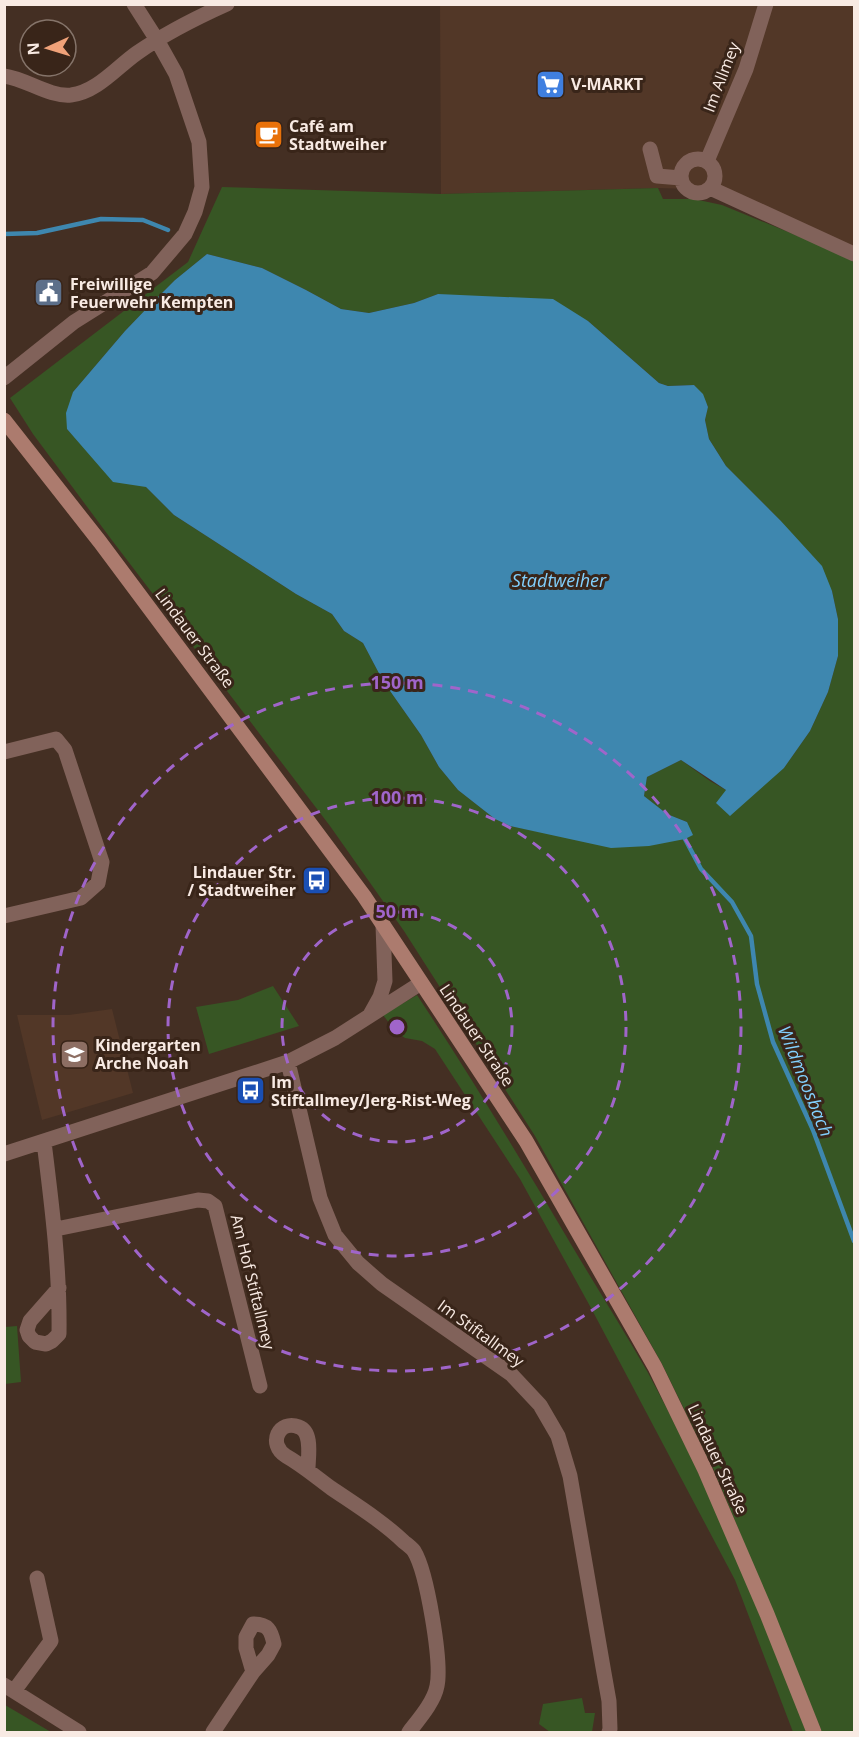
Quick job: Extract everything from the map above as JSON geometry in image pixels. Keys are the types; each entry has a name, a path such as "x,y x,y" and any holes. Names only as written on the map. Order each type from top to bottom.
{"main road":[{"name":"Lindauer Straße","path":"4,420 100,542 364,896 526,1141 655,1367 705,1470 767,1614 814,1732"}],"street":[{"path":"4,378 74,322 152,273 185,234 195,212 202,187 199,142 176,74 134,4"},
{"path":"4,76 14,77 54,92 70,95 86,91 157,40 227,4"},
{"name":"Im Allmey","path":"707,161 746,69 766,4"},
{"path":"650,149 657,176 681,178"},
{"path":"697,159 707,161 715,174 710,188 696,193 686,188 681,178 683,168 687,163 697,159"},
{"path":"710,188 855,254"},
{"path":"4,752 56,740 65,750 102,862 98,883 81,898 4,916"},
{"path":"370,1015 380,997 385,981 383,925"},
{"path":"4,1154 288,1062 335,1038 421,983"},
{"name":"Im Stiftallmey","path":"288,1062 320,1198 335,1235 358,1263 382,1284 511,1374 540,1405 558,1436 570,1476 609,1701 612,1731"},
{"path":"44,1142 56,1229 59,1288"},
{"name":"Am Hof Stiftallmey","path":"56,1229 198,1200 208,1201 215,1206 260,1386"},
{"path":"308,1469 319,1480 392,1530 414,1551 424,1574 438,1652 437,1687 409,1732"},
{"path":"37,1578 51,1641 9,1688 79,1732"},
{"path":"213,1732 253,1672"}],"shaded area":[{"path":"440,5 854,5 854,252 726,190 658,188 441,194"},
{"name":"Kindergarten Arche Noah","path":"112,1009 133,1093 42,1120 17,1015 69,1015"}],"green space":[{"path":"222,187 441,194 658,188 663,199 694,199 722,205 832,250 854,262 854,1732 822,1732 714,1470 662,1364 535,1136 404,931 330,826 111,539 33,434 10,398 188,262","holes":["207,254 262,268 341,309 369,313 414,303 438,294 588,321 659,383 668,386 694,385 708,406 705,420 709,439 726,466 780,520 832,591 838,619 838,656 828,692 810,731 784,768 726,790 681,760 647,777 644,796 667,814 687,822 551,834 510,826 495,819 458,790 439,767 421,735 383,681 363,643 344,631 332,614 296,594 174,515 146,487 82,445 67,429 73,392 125,331 175,280"]},
{"path":"273,986 299,1026 209,1054 196,1007 238,1000"},
{"path":"417,995 496,1119 647,1371 713,1504 807,1732 793,1732 735,1580 520,1179 435,1049 422,1041 405,1038 396,1032 383,1015"},
{"path":"17,1326 21,1382 5,1384 5,1327"},
{"path":"582,1698 585,1713 595,1713 592,1732 550,1732 539,1724 543,1704"},
{"path":"5,1705 51,1732 5,1732"}],"water":[{"name":"Stadtweiher","path":"207,254 262,268 341,309 369,313 414,303 438,294 553,299 588,321 659,383 668,386 694,385 703,394 708,407 705,420 709,439 726,466 822,566 832,591 838,619 838,656 828,692 810,731 784,768 730,816 716,803 726,790 681,760 647,777 644,796 667,814 687,822 693,835 685,839 649,846 611,848 510,826 495,819 458,790 439,767 421,735 383,681 363,643 344,631 332,614 296,594 174,515 146,487 113,482 67,429 66,413 73,392 149,306 175,280"}],"waterway":[{"path":"4,234 37,233 101,219 143,220 168,230"},
{"name":"Wildmoosbach","path":"685,839 701,869 732,902 751,936 757,984 773,1042 813,1130 854,1241"}],"place":[{"name":"V-MARKT","path":"550,84"},
{"name":"Café am Stadtweiher","path":"268,135"},
{"name":"Freiwillige Feuerwehr Kempten","path":"49,293"},
{"name":"Lindauer Str. / Stadtweiher","path":"317,881"},
{"name":"Kindergarten Arche Noah","path":"74,1054"},
{"name":"Im Stiftallmey/Jerg-Rist-Weg","path":"250,1091"}]}
